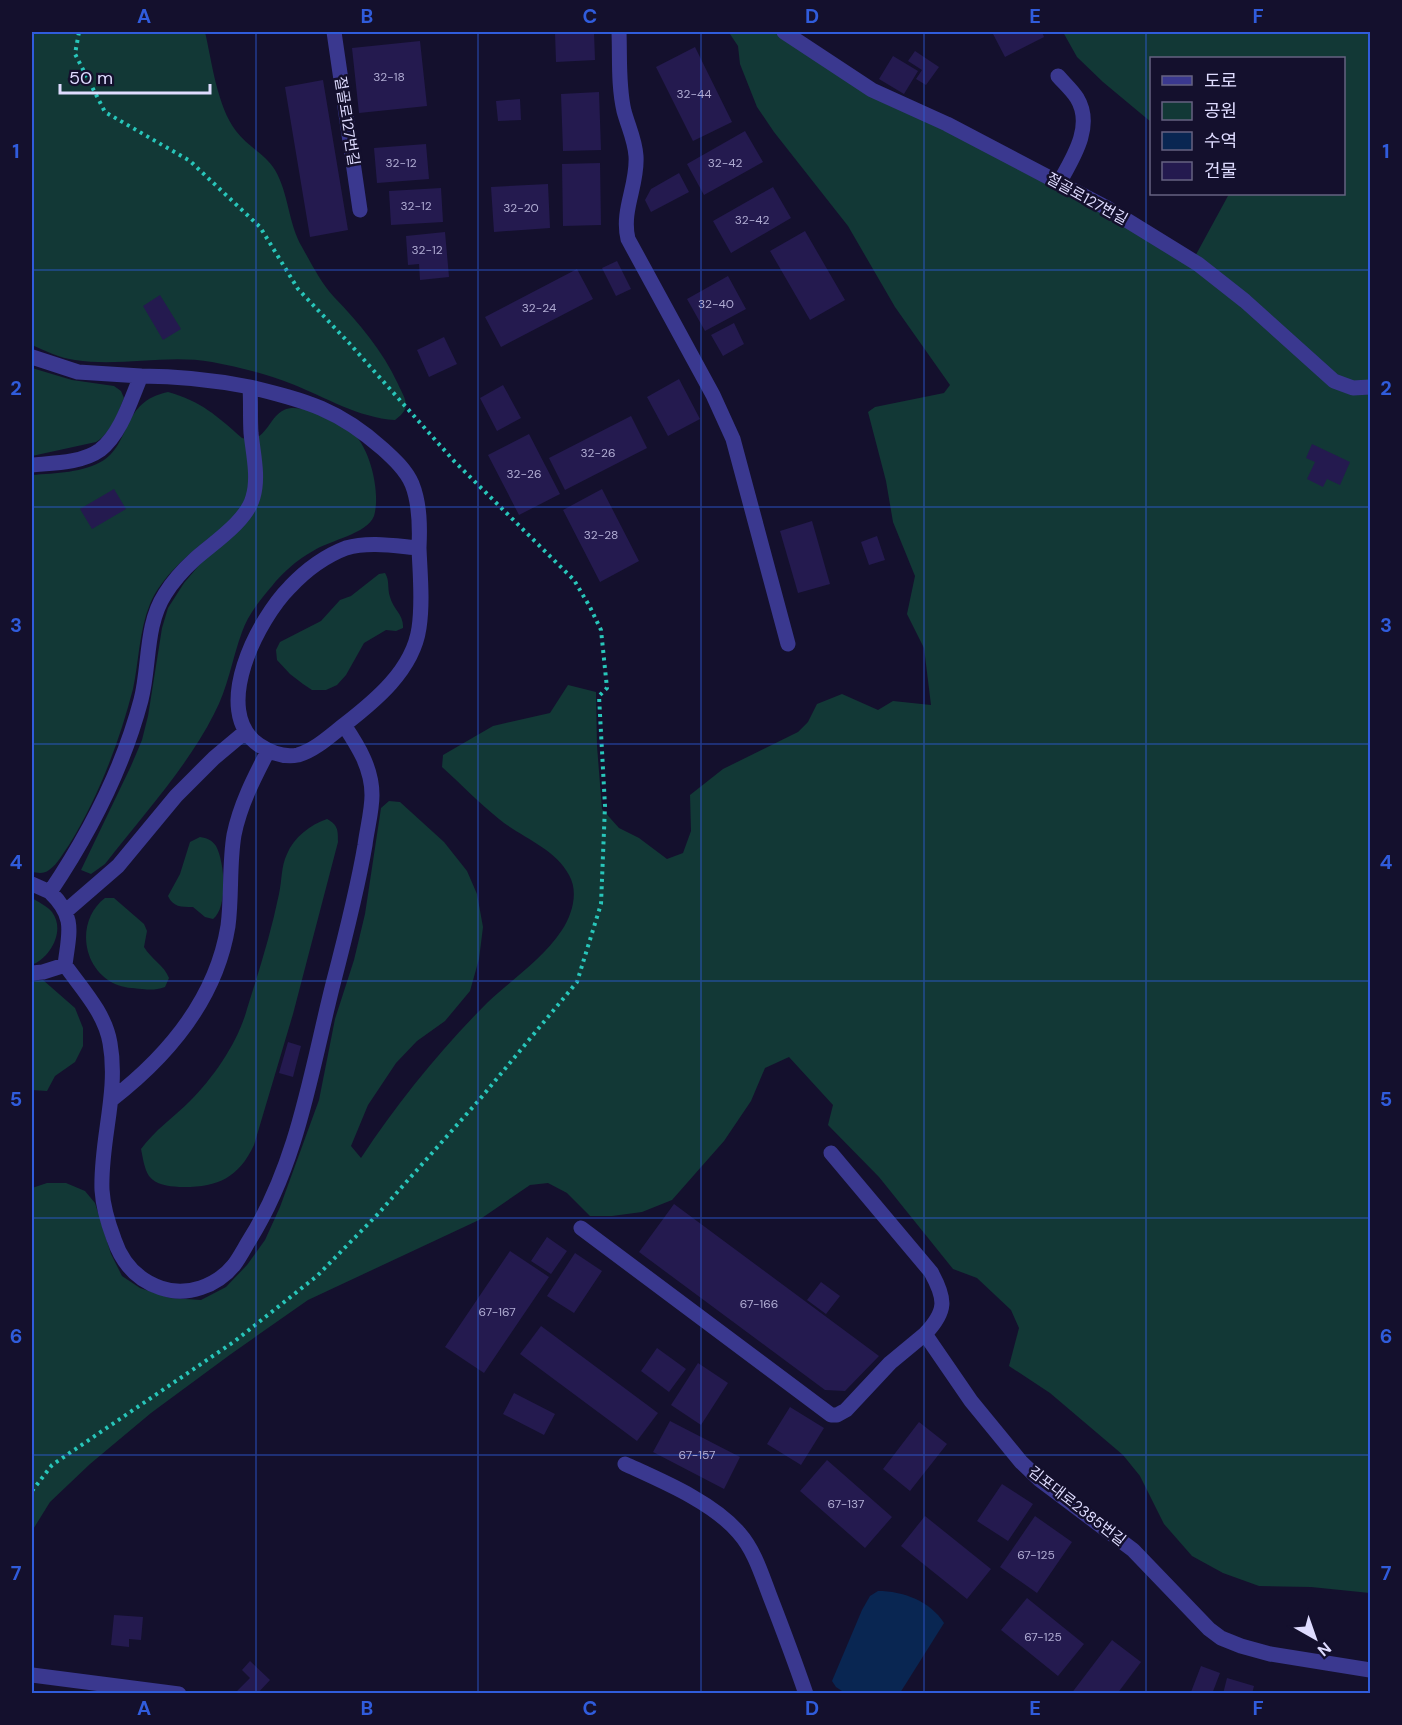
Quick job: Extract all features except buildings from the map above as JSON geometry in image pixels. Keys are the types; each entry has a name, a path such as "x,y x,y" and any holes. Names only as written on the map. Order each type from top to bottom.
{"street":[{"name":"절골로127번길","path":"334,32 360,210"},
{"path":"619,32 620,82 636,156 636,172 626,213 625,226 628,239 713,395 733,439 788,644"},
{"name":"절골로127번길","path":"784,32 872,90 946,124 1107,208 1198,264 1245,301 1334,381 1353,388 1371,387"},
{"path":"1058,76 1077,98 1084,125 1073,159 1059,183"},
{"path":"32,357 78,372 183,376 250,387 306,401 344,419 369,437 405,472 412,484 419,515 421,607 414,647 404,666 373,702 313,748 284,757 268,751 245,732 240,721 239,686 245,664 262,624 288,588 323,559 346,548 363,544 419,548"},
{"path":"32,465 87,456 100,450 111,439 120,423 141,376"},
{"path":"50,892 68,865 112,782 124,754 142,696 150,634 164,595 193,561 231,528 253,498 255,468 250,387"},
{"path":"32,884 50,892 66,911 69,931 64,965 93,1005 107,1031 112,1069 102,1192 107,1220 118,1253 134,1274 162,1289 180,1292 195,1290 222,1276 234,1265 262,1219 283,1175 301,1115 353,907 372,795 366,762 344,725"},
{"path":"66,911 118,866 176,796 214,758 245,732"},
{"path":"111,1100 159,1059 198,1009 210,986 228,927 231,860 239,815 268,751"},
{"path":"32,973 64,965"},
{"path":"581,1228 831,1415 837,1415 846,1410 890,1363 936,1323 943,1300 931,1272 831,1153"},
{"name":"김포대로2385번길","path":"925,1334 971,1401 1021,1462 1040,1480 1133,1550 1209,1629 1221,1638 1240,1646 1270,1654 1371,1670"},
{"path":"625,1464 693,1498 718,1514 740,1533 753,1555 806,1694"},
{"path":"32,1675 122,1690 178,1694"}],"green space":[{"path":"32,32 205,32 216,83 230,121 240,136 275,170 280,179 297,238 313,266 329,291 370,338 392,372 406,403 403,412 395,420 368,415 342,406 273,377 212,362 178,359 92,362 64,358 32,345"},
{"path":"722,32 775,32 865,92 967,137 1192,262 1228,195 1345,195 1345,57 1150,57 1150,121 1077,57 1063,32 1370,32 1370,1593 1311,1587 1259,1586 1223,1573 1192,1556 1164,1524 1140,1476 1123,1455 1050,1393 1009,1366 1019,1328 1011,1310 977,1278 953,1269 879,1177 828,1125 833,1105 789,1057 765,1068 751,1101 724,1141 672,1200 642,1212 590,1216 567,1193 548,1183 530,1185 479,1220 308,1300 151,1413 90,1464 50,1502 32,1531 32,1188 47,1183 66,1183 85,1191 95,1203 111,1254 122,1276 140,1288 170,1298 201,1300 226,1287 247,1265 265,1240 280,1207 319,1100 335,1019 354,960 365,914 381,808 389,801 400,802 444,842 467,871 477,894 483,927 479,959 470,991 445,1021 417,1041 396,1063 368,1105 351,1146 361,1158 436,1058 487,1003 554,941 566,924 573,903 574,889 563,866 547,850 508,826 477,800 442,767 443,755 493,726 550,713 568,685 596,692 602,809 619,828 639,838 667,859 683,853 691,831 690,795 723,769 798,732 808,722 817,704 842,694 878,710 893,701 931,705 924,648 907,614 915,576 893,522 886,481 868,412 875,407 944,393 950,385 895,307 848,226 757,107 740,64 738,46 730,34"},
{"path":"32,368 72,380 114,386 121,391 124,398 106,433 96,442 32,456"},
{"path":"168,392 199,405 242,438 256,438 279,413 291,408 309,410 345,427 358,438 364,447 372,470 376,495 374,516 364,528 301,558 263,597 245,626 223,694 203,734 177,773 105,864 91,874 81,870 142,740 162,628 168,608 184,583 201,563 210,537 176,567 161,584 150,604 133,689 107,770 80,827 55,865 45,872 32,872 32,475 88,468 104,460 113,452 134,413 142,404"},
{"path":"385,573 390,597 402,619 403,628 396,631 386,630 364,643 346,675 337,685 326,690 312,690 290,674 277,660 276,650 280,642 321,621 340,600 351,596 379,574"},
{"path":"327,819 337,828 338,842 293,1014 254,1145 241,1166 215,1183 179,1187 159,1183 147,1173 141,1149 199,1092 216,1070 238,1034 276,909 287,854 303,832"},
{"path":"200,837 216,846 223,873 221,905 213,919 205,917 193,907 175,904 168,896 180,874 190,842"},
{"path":"32,898 52,912 56,919 57,935 45,956 32,965"},
{"path":"105,898 114,898 144,924 147,931 144,947 167,973 169,978 165,987 151,990 115,984 95,967 89,956 86,931 96,907"},
{"path":"43,980 75,1008 83,1028 83,1046 75,1062 55,1076 47,1091 32,1090 32,982"}],"water":[{"path":"878,1591 906,1595 924,1603 944,1623 900,1693 845,1693 832,1681 862,1610 870,1596"}]}
